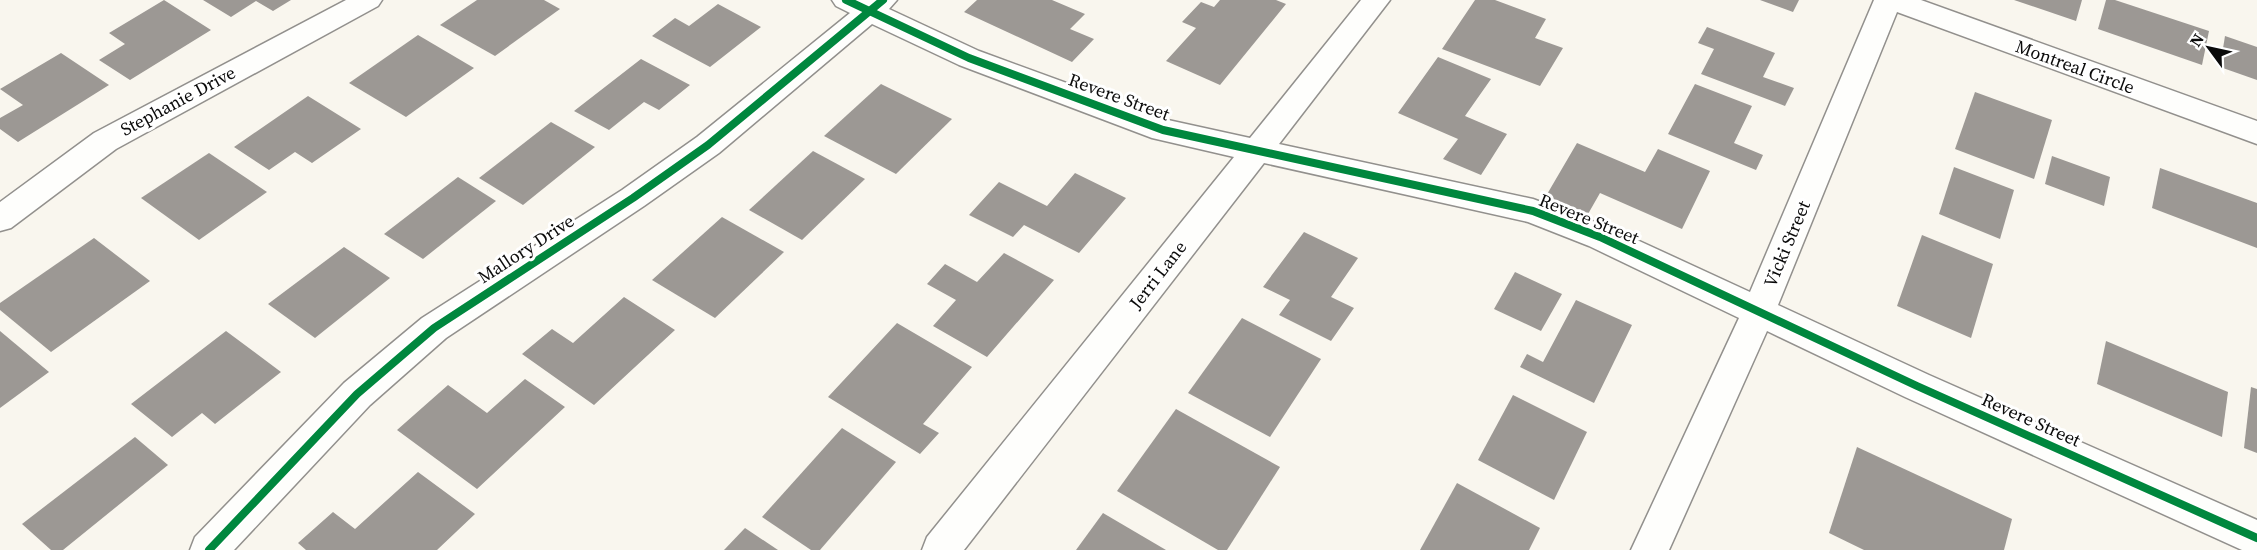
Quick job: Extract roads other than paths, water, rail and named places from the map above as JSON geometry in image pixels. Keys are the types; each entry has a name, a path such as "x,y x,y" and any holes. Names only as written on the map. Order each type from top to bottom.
{"street":[{"name":"Stephanie Drive","path":"0,219 105,141 368,0"},
{"name":"Jerri Lane","path":"942,550 1376,0"},
{"name":"Vicki Street","path":"1650,550 1759,312 1888,0"},
{"name":"Montreal Circle","path":"1893,0 2257,133"},
{"name":"Revere Street","path":"866,4 969,58 1163,130 1533,210 1600,237 1917,386 2257,538"},
{"name":"Mallory Drive","path":"209,550 357,394 434,328 633,198 708,145 866,4"}]}
